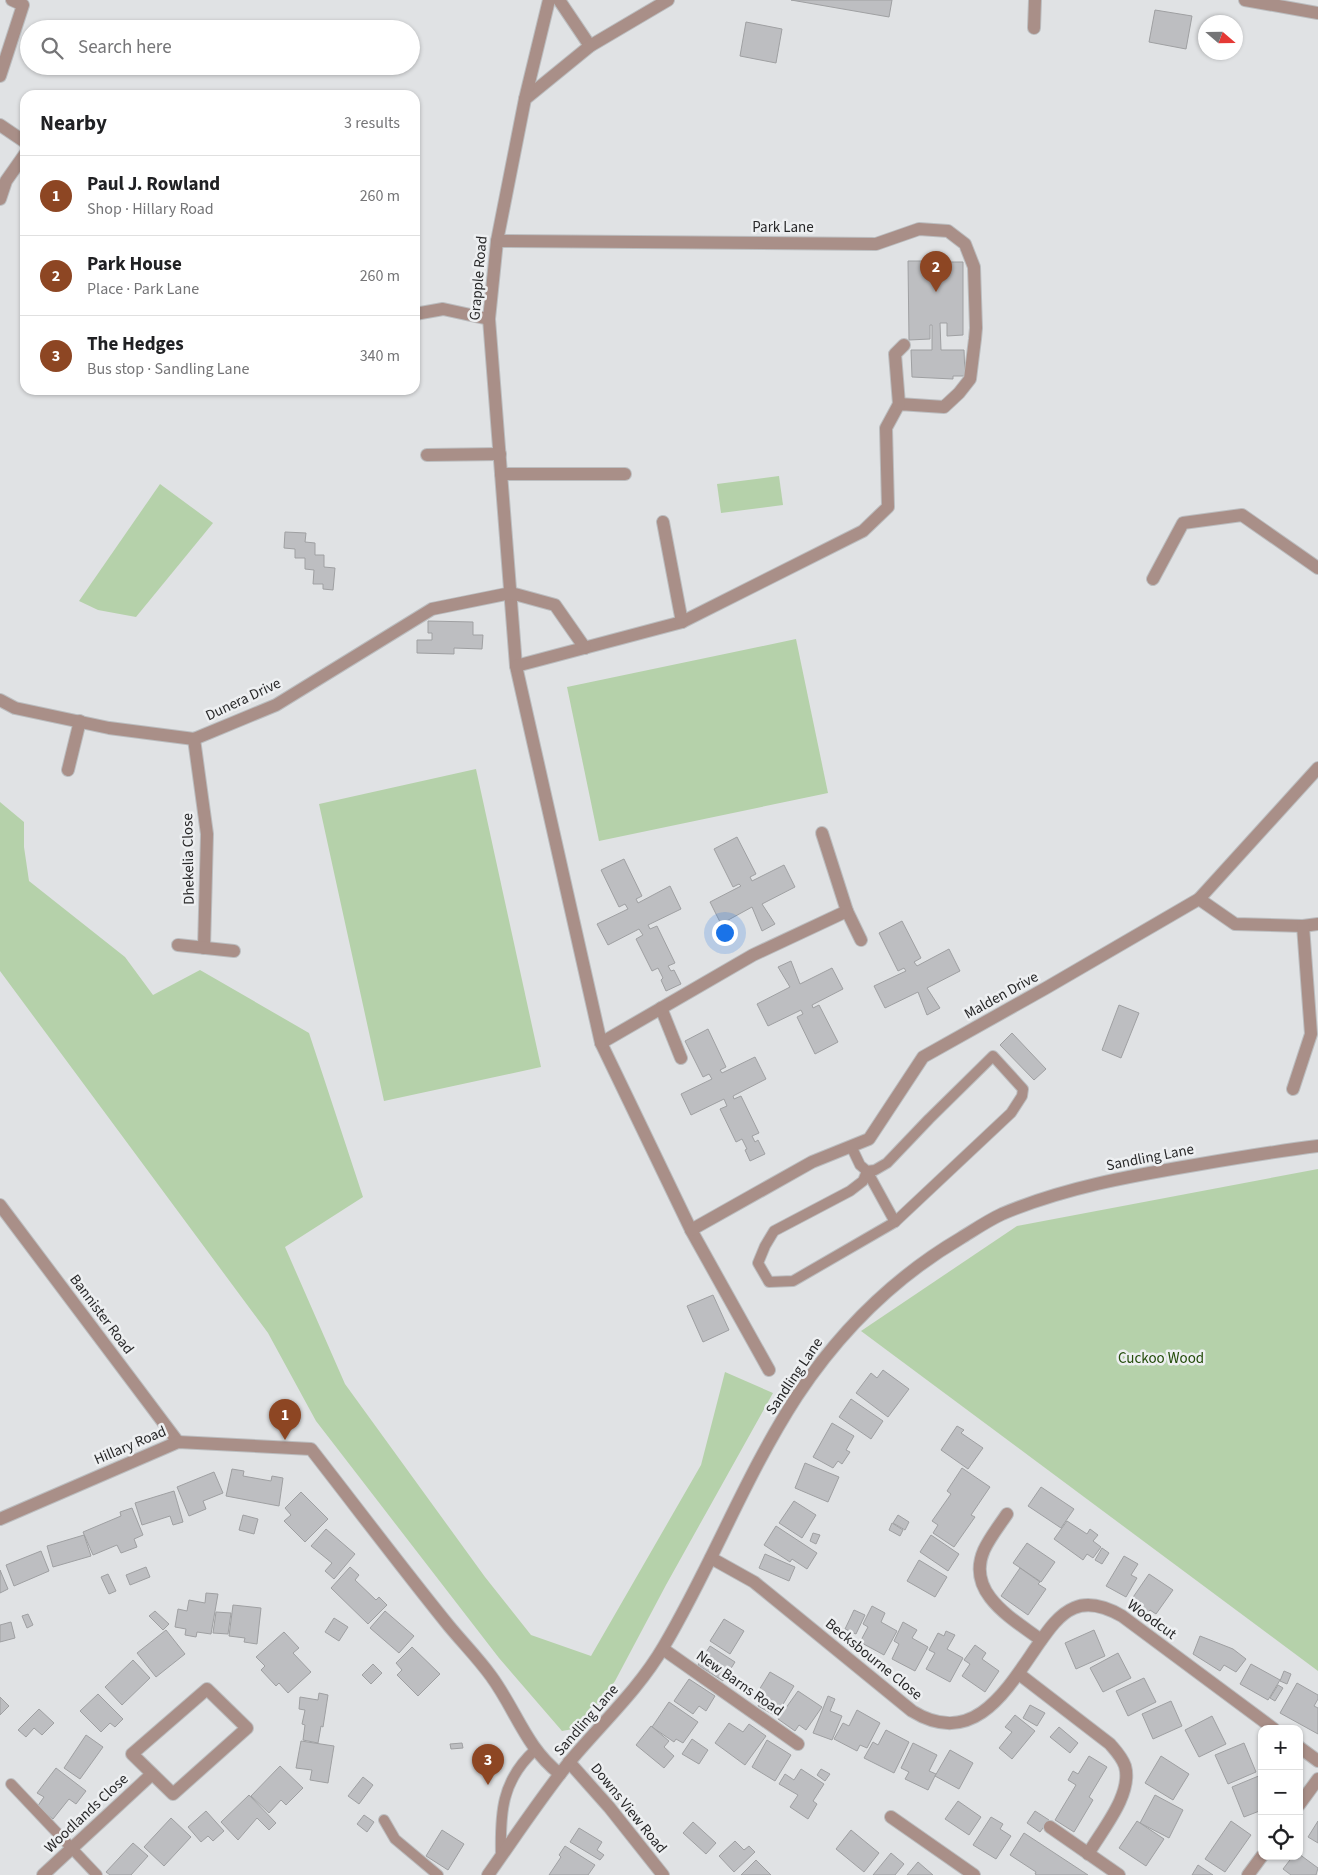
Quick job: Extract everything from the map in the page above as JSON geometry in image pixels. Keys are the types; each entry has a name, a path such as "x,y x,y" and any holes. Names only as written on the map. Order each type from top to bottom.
{"street":[{"path":"0,76 23,5 12,0"},
{"name":"Grapple Road","path":"549,0 525,99 496,241 489,319 516,666 600,1043 691,1230 769,1370"},
{"path":"559,0 590,46"},
{"path":"525,99 590,46 668,0"},
{"path":"1034,28 1035,0"},
{"path":"1245,0 1318,13"},
{"path":"0,125 20,139"},
{"path":"0,200 6,181 20,161"},
{"name":"Park Lane","path":"496,241 876,244 919,229 948,231 966,244 974,267 976,328 970,378 959,393 944,407 899,404"},
{"path":"420,313 443,309 489,319"},
{"path":"516,666 682,622 863,531 888,507 886,428 899,404 895,354 904,345"},
{"path":"427,455 500,454"},
{"path":"501,474 626,474"},
{"path":"1153,579 1183,523 1242,515 1318,568"},
{"path":"663,522 682,622"},
{"path":"511,593 555,605 585,648"},
{"name":"Dunera Drive","path":"0,700 15,708 109,728 194,739 276,705 432,609 511,593"},
{"path":"68,770 80,722"},
{"name":"Dhekelia Close","path":"194,739 207,834 204,948"},
{"name":"Malden Drive","path":"691,1230 812,1162 869,1139 923,1057 1199,899 1318,768"},
{"path":"822,833 847,910 861,940"},
{"path":"1199,899 1235,924 1303,926 1318,924"},
{"path":"600,1043 754,956 847,910"},
{"path":"1293,1089 1314,1034 1303,926"},
{"path":"178,945 234,951"},
{"path":"661,1008 681,1058"},
{"name":"Sandling Lane","path":"488,1875 569,1762 636,1688 662,1649 775,1433 797,1396 848,1328 891,1286 947,1246 999,1215 1072,1190 1139,1174 1318,1146"},
{"name":"Bannister Road","path":"0,1205 178,1442"},
{"name":"Hillary Road","path":"0,1519 178,1442 311,1449 450,1627 489,1673 504,1694 535,1750"},
{"path":"1007,1514 983,1552 980,1571 981,1582 988,1596 995,1603 1041,1640"},
{"name":"Becksbourne Close","path":"711,1558 754,1582 912,1711 927,1719 955,1723 976,1718 991,1707 1019,1674"},
{"name":"Woodcut","path":"1019,1674 1041,1640 1061,1617 1074,1608 1088,1606 1112,1611 1135,1626 1269,1725"},
{"name":"New Barns Road","path":"662,1649 798,1744"},
{"path":"1019,1674 1110,1744 1120,1754 1125,1766 1127,1779 1120,1801 1088,1854"},
{"name":"Woodlands Close","path":"207,1689 247,1728 173,1794 152,1774 132,1754 207,1689"},
{"path":"535,1750 546,1763 560,1774"},
{"path":"1303,1750 1318,1761"},
{"name":"Downs View Road","path":"569,1762 609,1807 662,1875"},
{"name":"Woodlands Close","path":"43,1875 152,1774"},
{"path":"1303,1800 1318,1779"},
{"path":"891,1817 974,1875"},
{"path":"1050,1827 1119,1875"},
{"path":"1248,1875 1259,1860"}],"lane":[{"path":"993,1056 1023,1089 1022,1096 1011,1113 896,1222 793,1282 769,1282 758,1263 774,1231 850,1191 863,1181 867,1172 888,1163 993,1056"},
{"path":"850,1146 896,1222"},
{"path":"501,1857 500,1831 506,1792 523,1761 535,1750"},
{"path":"11,1784 96,1875"},
{"path":"384,1820 395,1839 438,1875"}],"green space":[{"path":"779,476 783,505 721,513 717,484"},
{"path":"160,484 213,523 136,617 98,610 79,601"},
{"path":"796,639 828,793 599,841 567,687"},
{"path":"476,769 541,1067 384,1101 319,804"},
{"path":"0,802 24,822 24,847 29,881 125,957 153,995 200,970 309,1033 363,1197 285,1247 345,1384 485,1577 531,1635 591,1656 701,1465 725,1372 773,1393 615,1681 584,1727 562,1731 499,1658 316,1421 268,1333 0,971"},
{"name":"Cuckoo Wood","path":"1318,1169 1318,1671 861,1331 1017,1226"}],"building":[{"path":"791,0 892,0 889,17"},
{"path":"1155,10 1192,16 1186,49 1149,42"},
{"path":"746,22 782,29 776,63 740,56"},
{"path":"933,255 942,257 945,262 963,262 963,335 947,336 947,323 940,323 941,350 964,350 965,376 953,376 953,379 912,377 911,350 932,350 932,325 930,325 930,339 909,340 908,261 926,261"},
{"path":"285,532 306,533 305,542 315,543 315,555 324,555 324,567 335,568 333,590 323,589 323,584 313,584 314,570 305,569 305,558 295,558 295,549 284,548"},
{"path":"428,621 473,622 473,635 483,635 482,649 454,648 454,654 417,653 417,640 432,640 432,633 428,633"},
{"path":"737,837 756,874 750,877 752,881 784,865 795,887 762,904 775,924 762,931 752,907 721,924 710,902 741,886 739,884 733,887 714,849"},
{"path":"624,859 642,896 636,899 638,903 670,886 681,909 648,925 650,929 657,926 675,963 668,966 671,971 674,970 681,984 666,991 658,968 652,971 636,939 643,935 639,929 608,945 597,924 628,909 625,904 619,907 601,870"},
{"path":"902,921 921,958 914,962 917,966 949,949 960,971 927,988 940,1008 927,1015 918,992 885,1008 874,986 906,971 904,968 898,971 879,933"},
{"path":"791,961 800,984 832,968 843,989 812,1005 813,1008 819,1005 838,1042 815,1054 797,1017 803,1014 801,1010 768,1026 757,1004 790,987 778,967"},
{"path":"1119,1005 1139,1013 1121,1058 1102,1050"},
{"path":"708,1029 726,1067 720,1070 722,1073 755,1057 766,1079 733,1096 734,1099 741,1096 759,1133 752,1136 755,1142 758,1140 765,1154 750,1161 742,1139 736,1142 720,1109 727,1106 724,1099 691,1115 681,1094 712,1079 709,1074 703,1077 685,1041"},
{"path":"1012,1033 1046,1069 1034,1080 1000,1045"},
{"path":"713,1295 729,1330 703,1342 687,1306"},
{"path":"883,1370 909,1389 888,1417 856,1393 871,1373 877,1378"},
{"path":"851,1399 883,1421 871,1439 839,1417"},
{"path":"832,1423 854,1436 846,1450 850,1452 842,1464 838,1461 833,1468 813,1457"},
{"path":"957,1426 964,1430 961,1433 983,1448 968,1469 941,1450"},
{"path":"805,1463 839,1477 828,1502 795,1488"},
{"path":"962,1468 990,1487 971,1515 975,1517 954,1547 933,1533 938,1525 932,1521 951,1494 947,1491"},
{"path":"232,1469 244,1471 243,1476 271,1481 272,1476 283,1478 279,1506 226,1496"},
{"path":"214,1472 223,1493 203,1501 206,1509 189,1516 177,1487"},
{"path":"1041,1487 1074,1509 1061,1528 1028,1506"},
{"path":"174,1491 183,1522 173,1525 170,1516 142,1525 135,1503"},
{"path":"301,1492 328,1519 305,1542 284,1521 291,1515 285,1508"},
{"path":"794,1501 816,1515 802,1538 779,1523"},
{"path":"132,1508 143,1535 134,1539 137,1547 121,1553 117,1545 93,1555 83,1532 121,1516 120,1512"},
{"path":"243,1515 258,1519 254,1534 239,1530"},
{"path":"898,1515 909,1522 905,1530 893,1523"},
{"path":"1067,1521 1087,1534 1090,1529 1098,1535 1093,1541 1101,1547 1093,1558 1087,1554 1083,1560 1054,1539"},
{"path":"892,1523 903,1530 900,1536 889,1530"},
{"path":"776,1526 817,1553 807,1569 792,1559 790,1562 764,1545"},
{"path":"326,1529 355,1554 334,1579 325,1571 332,1563 311,1546"},
{"path":"813,1533 820,1535 816,1544 810,1541"},
{"path":"84,1535 91,1556 53,1567 47,1546"},
{"path":"931,1535 959,1554 948,1571 920,1552"},
{"path":"1027,1543 1055,1562 1041,1582 1013,1563"},
{"path":"1102,1548 1109,1553 1102,1564 1095,1560"},
{"path":"41,1551 49,1571 14,1586 6,1565"},
{"path":"765,1554 795,1567 789,1581 759,1568"},
{"path":"1124,1556 1138,1564 1131,1575 1137,1578 1126,1597 1106,1586"},
{"path":"919,1560 947,1577 935,1597 907,1581"},
{"path":"146,1567 150,1577 130,1585 126,1575"},
{"path":"350,1567 359,1575 355,1580 376,1600 379,1597 387,1605 368,1624 331,1588"},
{"path":"1020,1568 1040,1582 1038,1584 1046,1589 1028,1615 1001,1596"},
{"path":"0,1570 8,1589 0,1593"},
{"path":"108,1574 116,1591 109,1594 101,1577"},
{"path":"1149,1574 1173,1590 1156,1614 1150,1610 1144,1617 1127,1606"},
{"path":"206,1593 218,1594 211,1634 197,1632 196,1637 185,1635 186,1629 175,1627 178,1609 187,1611 189,1600 205,1603"},
{"path":"233,1605 261,1608 257,1644 244,1642 245,1638 229,1636"},
{"path":"872,1606 885,1613 881,1622 897,1631 884,1655 860,1642 868,1627 863,1624"},
{"path":"854,1610 865,1615 856,1634 845,1629"},
{"path":"155,1611 169,1624 163,1630 149,1616"},
{"path":"385,1611 414,1636 399,1653 370,1628"},
{"path":"216,1612 231,1613 228,1634 213,1633"},
{"path":"28,1614 33,1625 27,1628 22,1616"},
{"path":"334,1618 348,1627 339,1641 325,1632"},
{"path":"724,1619 744,1631 730,1654 710,1641"},
{"path":"11,1622 15,1638 0,1642 0,1625"},
{"path":"903,1622 917,1630 912,1638 928,1647 915,1671 892,1659 899,1644 894,1641"},
{"path":"166,1630 185,1654 156,1677 137,1653"},
{"path":"1094,1630 1105,1656 1076,1669 1065,1643"},
{"path":"946,1631 955,1635 947,1649 963,1658 950,1682 926,1669 935,1653 929,1650 938,1633 944,1636"},
{"path":"284,1632 299,1648 293,1653 311,1672 288,1693 279,1683 276,1686 261,1670 265,1666 256,1657"},
{"path":"1200,1636 1233,1649 1246,1659 1236,1672 1224,1665 1220,1671 1193,1654"},
{"path":"975,1645 986,1653 982,1659 999,1671 985,1692 962,1676 970,1664 964,1660"},
{"path":"710,1646 735,1662 723,1681 698,1665"},
{"path":"412,1647 440,1674 418,1696 397,1675 402,1670 396,1663"},
{"path":"1118,1653 1131,1678 1103,1692 1090,1668"},
{"path":"133,1660 150,1678 122,1705 105,1687"},
{"path":"373,1664 382,1673 371,1684 362,1675"},
{"path":"1251,1664 1280,1680 1268,1700 1240,1684"},
{"path":"1284,1671 1291,1674 1287,1684 1280,1681"},
{"path":"770,1672 794,1686 776,1716 758,1706 762,1698 756,1695"},
{"path":"1144,1678 1156,1702 1128,1716 1116,1691"},
{"path":"689,1679 715,1696 706,1711 699,1706 693,1714 674,1701"},
{"path":"1297,1683 1318,1695 1314,1706 1318,1708 1318,1734 1303,1725 1280,1713"},
{"path":"1278,1685 1283,1688 1275,1701 1270,1698"},
{"path":"798,1691 822,1707 806,1730 799,1725 795,1731 778,1719"},
{"path":"319,1693 328,1695 323,1727 321,1726 318,1743 303,1740 305,1725 302,1724 305,1710 299,1709 300,1697 318,1700"},
{"path":"98,1694 123,1719 115,1727 110,1723 101,1732 80,1711"},
{"path":"828,1696 835,1699 830,1711 842,1716 832,1740 813,1733"},
{"path":"0,1697 9,1706 0,1715"},
{"path":"1171,1701 1182,1726 1153,1739 1142,1714"},
{"path":"669,1702 698,1722 683,1743 676,1739 674,1742 652,1727"},
{"path":"1030,1705 1045,1713 1037,1726 1023,1718"},
{"path":"39,1709 54,1723 42,1735 34,1728 26,1737 18,1730"},
{"path":"857,1710 880,1723 867,1748 860,1745 857,1751 834,1739 843,1723 849,1726"},
{"path":"1015,1715 1035,1731 1012,1759 999,1748 1012,1732 1005,1727"},
{"path":"1212,1716 1226,1744 1199,1757 1185,1730"},
{"path":"729,1723 743,1732 749,1724 766,1736 745,1765 715,1743"},
{"path":"651,1726 669,1741 664,1747 674,1756 664,1768 636,1745"},
{"path":"1059,1727 1078,1743 1070,1753 1050,1737"},
{"path":"886,1730 909,1742 894,1773 864,1758 873,1742 878,1745"},
{"path":"86,1735 103,1747 80,1779 64,1768"},
{"path":"692,1739 708,1750 699,1764 682,1754"},
{"path":"767,1740 791,1755 775,1781 752,1767"},
{"path":"301,1741 334,1746 328,1783 310,1780 312,1770 296,1768"},
{"path":"462,1743 463,1748 451,1749 450,1744"},
{"path":"913,1743 937,1755 929,1771 936,1774 928,1790 905,1779 909,1772 901,1768"},
{"path":"1244,1743 1256,1772 1228,1784 1215,1755"},
{"path":"950,1750 973,1763 959,1789 935,1776"},
{"path":"1089,1756 1107,1767 1089,1797 1093,1800 1074,1832 1055,1820 1076,1785 1068,1780 1073,1771 1078,1774"},
{"path":"1161,1756 1189,1774 1173,1800 1145,1783"},
{"path":"280,1766 303,1788 286,1805 281,1800 269,1813 251,1796"},
{"path":"56,1768 86,1791 76,1804 69,1799 53,1819 37,1807 44,1797 37,1793"},
{"path":"801,1769 824,1784 813,1801 817,1804 808,1819 790,1807 798,1795 779,1784 785,1774 794,1780"},
{"path":"821,1769 830,1774 825,1781 817,1775"},
{"path":"1258,1776 1258,1812 1244,1817 1232,1787"},
{"path":"363,1777 373,1785 359,1804 348,1796"},
{"path":"249,1795 276,1823 269,1830 257,1818 238,1840 221,1822"},
{"path":"1155,1795 1183,1810 1169,1838 1140,1823"},
{"path":"958,1801 981,1817 969,1835 945,1819"},
{"path":"206,1811 224,1831 213,1841 208,1836 201,1842 188,1827"},
{"path":"1035,1811 1049,1820 1040,1832 1027,1823"},
{"path":"364,1815 374,1822 367,1832 357,1824"},
{"path":"991,1817 1003,1824 1000,1829 1011,1836 996,1859 973,1845"},
{"path":"171,1818 191,1837 164,1866 144,1847"},
{"path":"1137,1821 1164,1839 1146,1866 1119,1848"},
{"path":"1231,1821 1251,1835 1225,1872 1205,1859"},
{"path":"1318,1821 1318,1843 1308,1837"},
{"path":"693,1822 716,1843 706,1854 683,1833"},
{"path":"579,1828 602,1842 597,1850 604,1855 600,1860 570,1842"},
{"path":"442,1830 464,1844 448,1870 426,1856"},
{"path":"851,1830 879,1853 864,1872 836,1849"},
{"path":"1024,1833 1088,1875 1035,1874 1036,1872 1010,1855"},
{"path":"735,1841 744,1850 749,1846 755,1852 734,1872 719,1856"},
{"path":"133,1843 148,1856 131,1875 110,1875 106,1872"},
{"path":"565,1846 595,1865 588,1875 549,1875 561,1857 559,1855"},
{"path":"891,1853 904,1864 895,1875 873,1875"},
{"path":"1303,1857 1318,1868 1316,1875 1291,1875 1283,1869 1290,1860 1303,1860"},
{"path":"756,1860 771,1875 741,1875"},
{"path":"918,1862 933,1875 907,1875"},
{"path":"1198,1865 1213,1875 1192,1875"}],"place":[{"name":"Park House","path":"936,292"},
{"name":"Paul J. Rowland","path":"285,1440"},
{"name":"The Hedges","path":"488,1785"}]}
